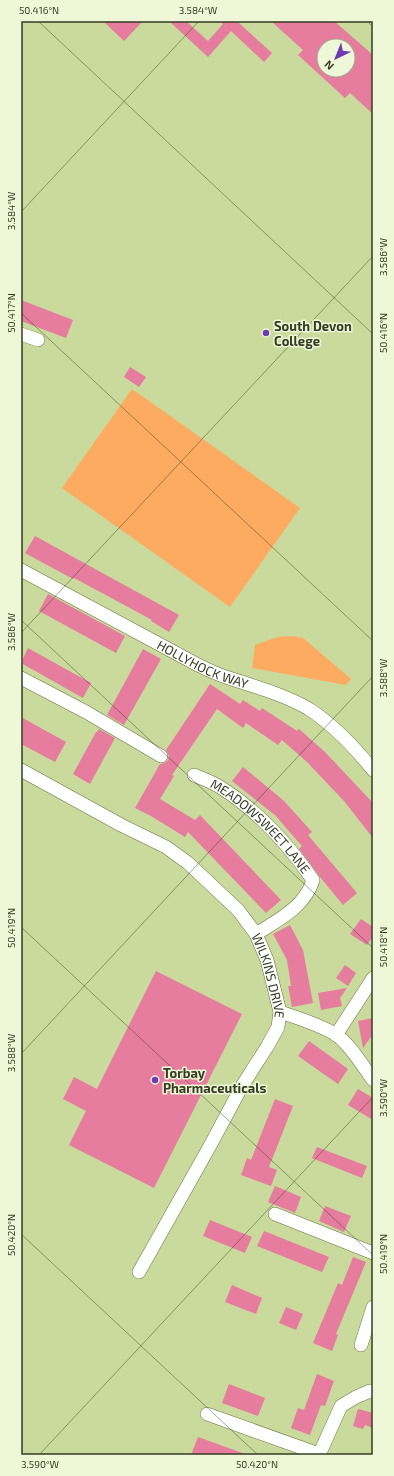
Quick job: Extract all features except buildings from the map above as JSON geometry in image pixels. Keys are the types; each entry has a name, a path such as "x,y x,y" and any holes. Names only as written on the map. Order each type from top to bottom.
{"street":[{"path":"21,334 38,340"},
{"name":"HOLLYHOCK WAY","path":"21,570 198,665 227,678 288,699 309,709 327,722 373,770"},
{"path":"21,678 86,712 161,756"},
{"name":"WILKINS DRIVE","path":"21,770 121,825 166,847 188,862 238,910 256,934 267,960 280,1012 278,1026 267,1047 242,1086 139,1272"},
{"name":"MEADOWSWEET LANE","path":"194,775 219,786 250,808 275,834 313,880 310,889 295,909 256,934"},
{"path":"336,1035 373,978"},
{"path":"280,1012 306,1021 336,1035 355,1054 373,1080"},
{"path":"275,1214 373,1253"},
{"path":"361,1345 373,1307"},
{"path":"207,1414 319,1455 341,1406 356,1396 370,1391 373,1392"}],"shaded area":[{"path":"132,389 300,508 230,607 62,488"},
{"path":"293,636 303,638 351,679 346,685 252,668 255,645 278,637"}],"place":[{"name":"South Devon College","path":"266,333"},
{"name":"Torbay Pharmaceuticals","path":"155,1080"}]}
